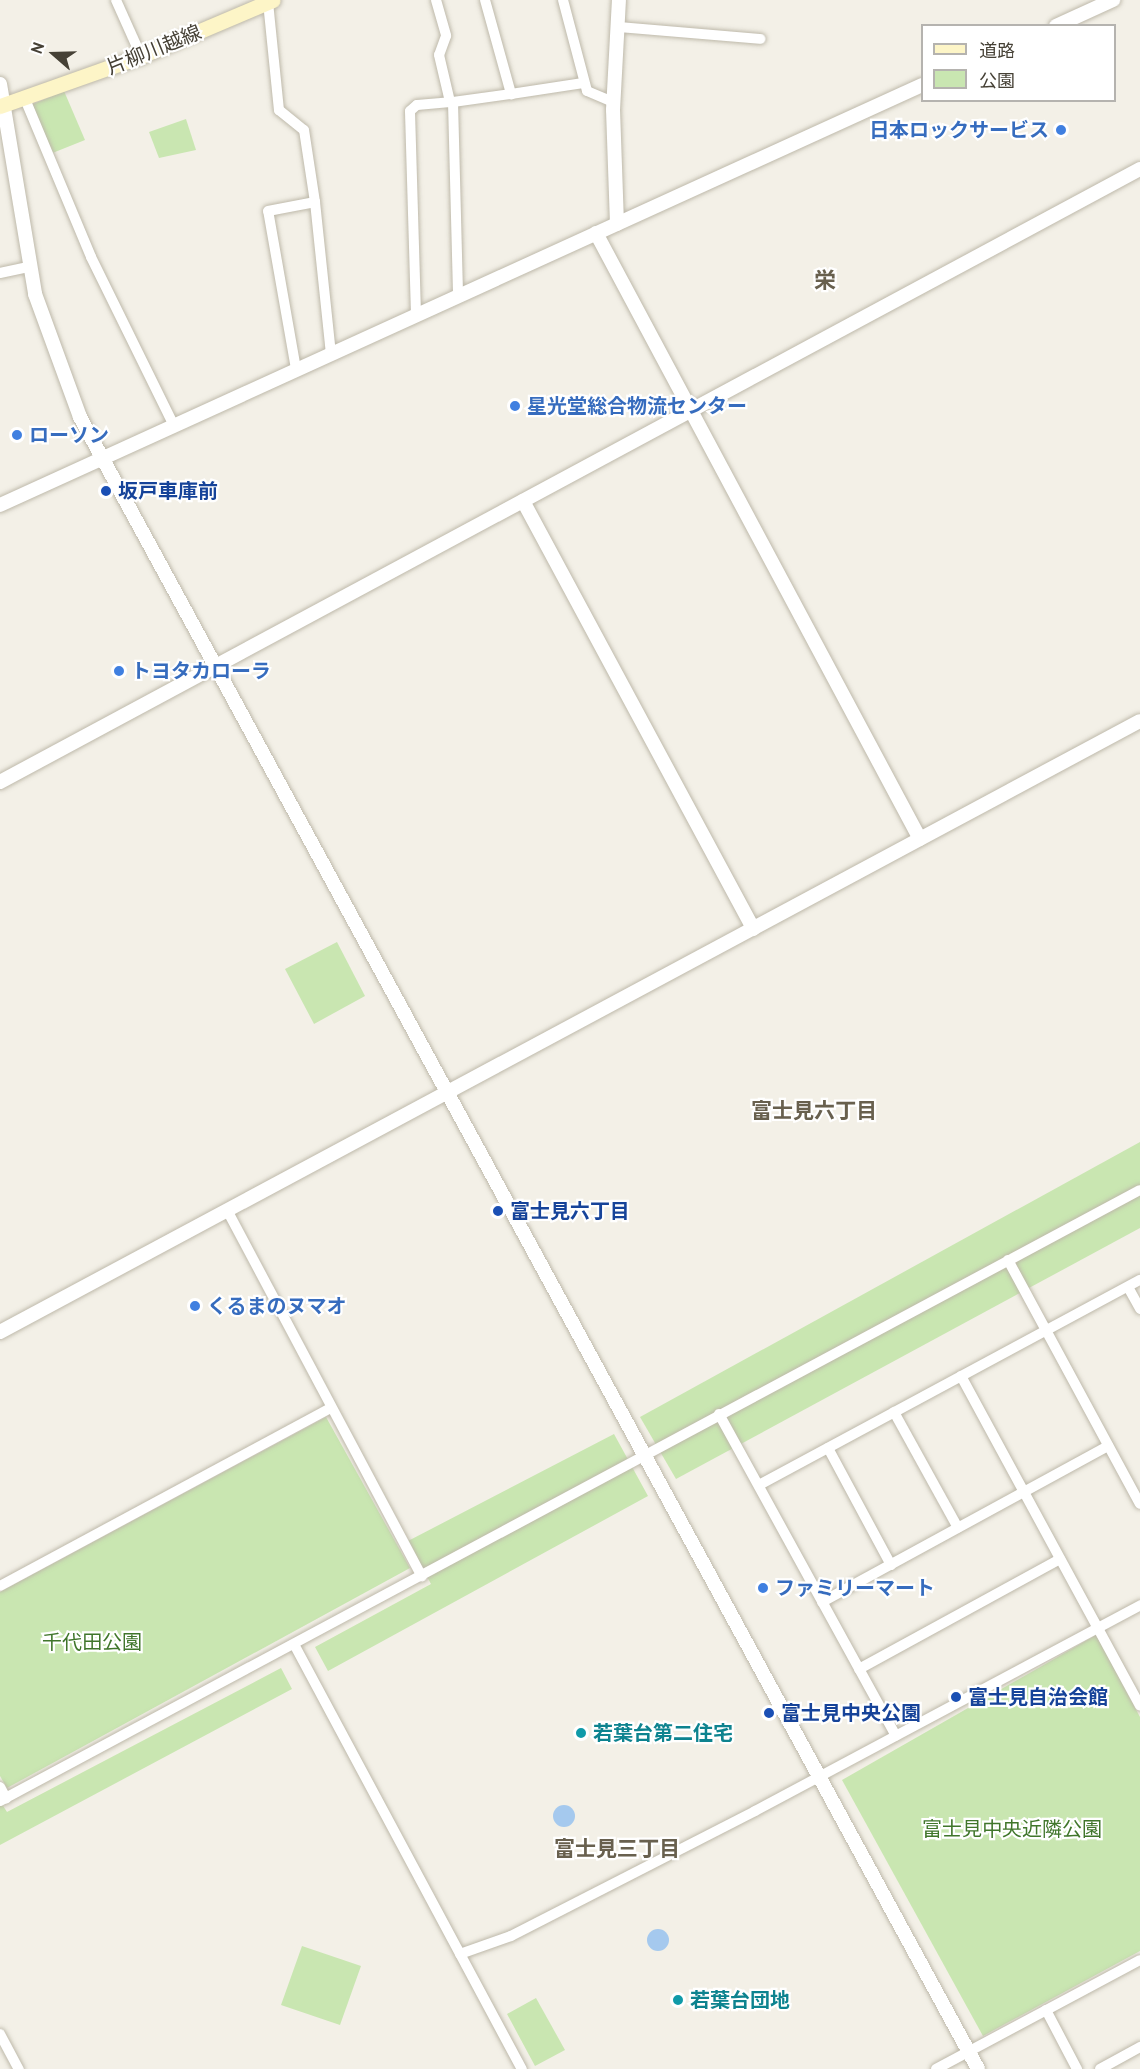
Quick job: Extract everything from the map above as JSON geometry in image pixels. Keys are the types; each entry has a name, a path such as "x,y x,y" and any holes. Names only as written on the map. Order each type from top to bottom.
{"main road":[{"name":"片柳川越線","path":"3,105 141,56 251,4 270,1"}],"street":[{"path":"116,0 141,56"},
{"path":"436,0 446,36 439,55 451,102 458,295"},
{"path":"485,0 511,94"},
{"path":"563,0 587,92 613,102"},
{"path":"616,224 613,102 619,0"},
{"path":"1060,24 1113,0"},
{"path":"270,1 279,110 304,130 315,202 331,352"},
{"path":"618,27 760,39"},
{"path":"416,314 410,111 451,102 583,83"},
{"path":"0,84 30,267 61,376 102,459 645,1453 978,2069"},
{"path":"0,505 331,352 921,85"},
{"path":"25,99 91,257 174,426"},
{"path":"0,782 1140,169"},
{"path":"296,369 268,211 315,202"},
{"path":"596,233 920,839"},
{"path":"0,273 30,267"},
{"path":"524,501 753,929"},
{"path":"0,1332 1140,721"},
{"path":"0,1786 3,1799 294,1646 645,1453 1140,1190"},
{"path":"227,1210 422,1576"},
{"path":"1008,1260 1140,1504"},
{"path":"759,1485 1140,1280"},
{"path":"1128,1287 1140,1309"},
{"path":"961,1376 1140,1706"},
{"path":"0,1586 331,1408"},
{"path":"894,1412 958,1528"},
{"path":"719,1414 897,1736"},
{"path":"822,1602 1108,1446"},
{"path":"828,1448 891,1565"},
{"path":"859,1669 1060,1559"},
{"path":"460,1954 511,1936 820,1778 1140,1605"},
{"path":"294,1646 522,2069"},
{"path":"936,2069 1140,1960"},
{"path":"1046,2010 1077,2069"},
{"path":"0,2034 19,2069"},
{"path":"1100,2069 1140,2047"}],"green space":[{"path":"64,91 85,140 50,154 31,105"},
{"path":"186,119 196,150 159,158 149,132"},
{"path":"337,942 365,996 314,1024 285,969"},
{"path":"1140,1142 1140,1228 676,1479 640,1417"},
{"name":"千代田公園","path":"326,1417 410,1568 7,1788 0,1776 0,1592"},
{"path":"614,1434 648,1496 328,1671 315,1647 431,1584 408,1541"},
{"name":"富士見中央近隣公園","path":"1096,1635 1140,1717 1140,1951 983,2036 842,1780"},
{"path":"281,1668 292,1689 0,1845 0,1801 7,1812"},
{"path":"302,1946 361,1966 340,2025 281,2005"},
{"path":"536,1998 565,2050 535,2066 507,2014"}],"water":[{"path":"564,1805 572,1808 575,1816 572,1824 564,1827 556,1824 553,1816 556,1808"},
{"path":"658,1929 666,1932 669,1940 666,1948 658,1951 650,1948 647,1940 650,1932"}],"place":[{"name":"日本ロックサービス","path":"1061,130"},
{"name":"星光堂総合物流センター","path":"515,406"},
{"name":"ローソン","path":"17,435"},
{"name":"坂戸車庫前","path":"106,491"},
{"name":"トヨタカローラ","path":"119,671"},
{"name":"富士見六丁目","path":"498,1211"},
{"name":"くるまのヌマオ","path":"195,1306"},
{"name":"ファミリーマート","path":"763,1588"},
{"name":"富士見自治会館","path":"956,1697"},
{"name":"富士見中央公園","path":"769,1713"},
{"name":"若葉台第二住宅","path":"581,1733"},
{"name":"若葉台団地","path":"678,2000"}],"district":[{"name":"栄","path":"825,281"},
{"name":"富士見六丁目","path":"814,1111"},
{"name":"富士見三丁目","path":"617,1849"}]}
